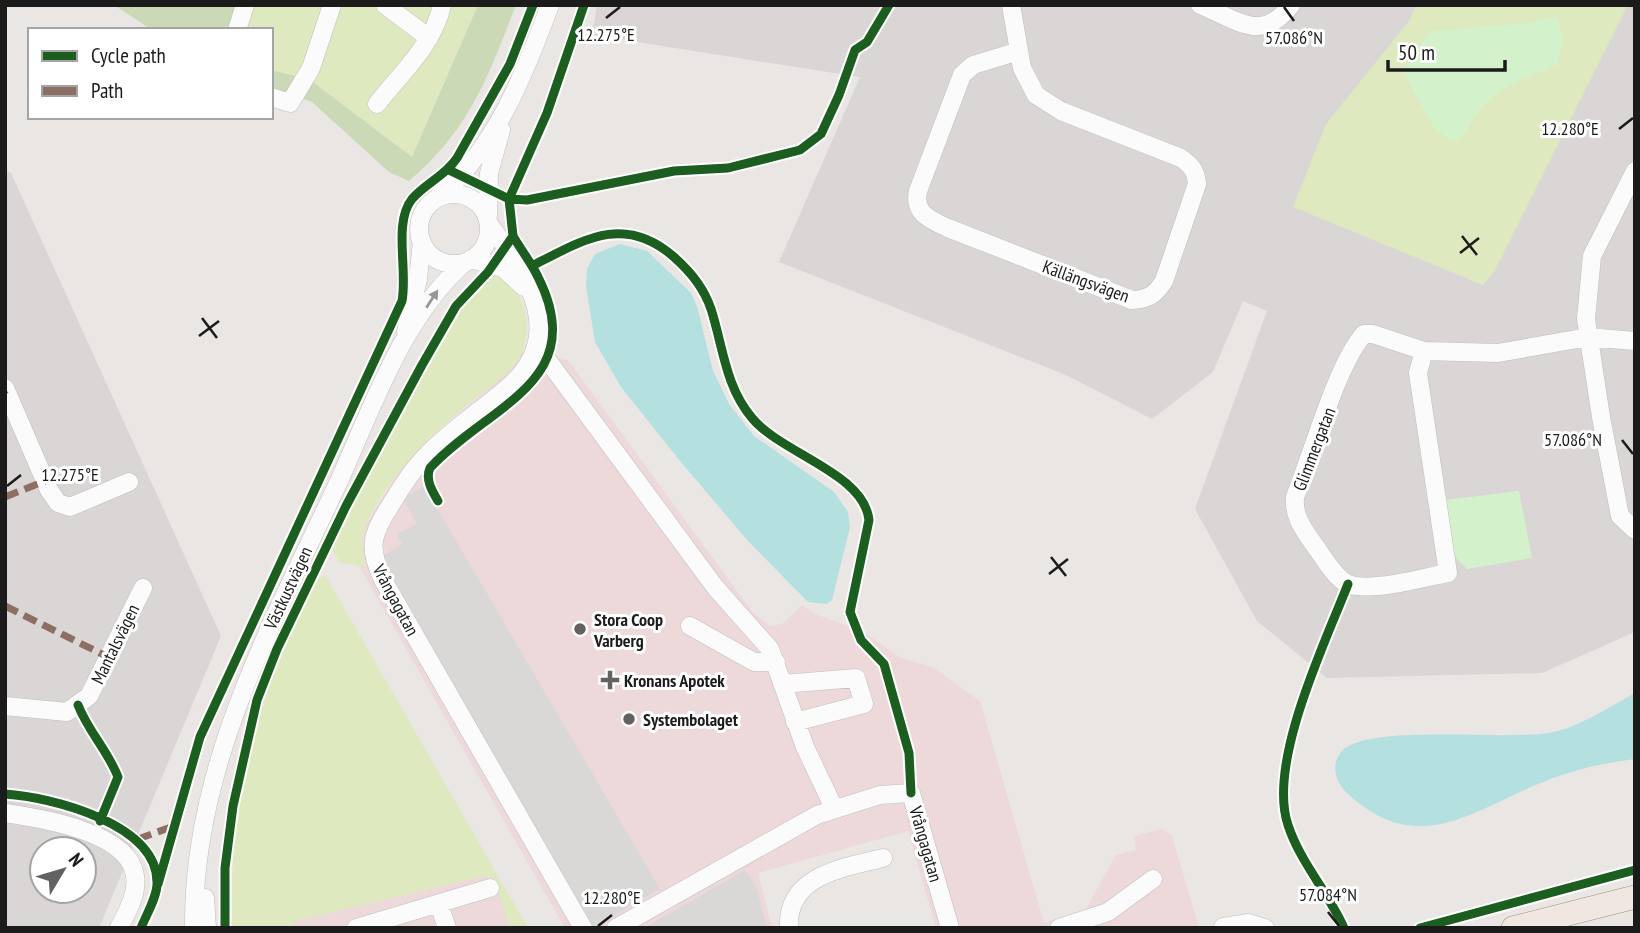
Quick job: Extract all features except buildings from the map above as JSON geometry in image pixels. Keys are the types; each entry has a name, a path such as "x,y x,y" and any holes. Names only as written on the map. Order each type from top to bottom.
{"main road":[{"path":"1513,928 1635,897"}],"street":[{"path":"238,28 245,5"},
{"path":"273,98 290,103 311,68 331,5"},
{"path":"385,5 429,38"},
{"path":"377,104 438,25 442,5"},
{"name":"Västkustvägen","path":"194,928 202,845 221,753 252,665 403,341 443,283 485,246 489,221 489,173 507,107 550,5"},
{"path":"1011,5 1018,51"},
{"path":"1200,5 1262,27 1275,24 1291,5"},
{"name":"Källängsvägen","path":"1018,51 1028,82 1046,103 1181,158 1192,165 1197,184 1164,281 1156,294 1146,299 1132,300 927,219 919,210 918,191 962,75 974,65 1018,51"},
{"name":"Västkustvägen","path":"403,341 418,279 422,242 421,217 473,164 507,107"},
{"path":"1635,171 1592,256 1587,289 1588,337 1620,516 1635,530"},
{"path":"438,197 457,194 470,197 479,204 518,265 531,295 539,323 537,346 715,587 763,639 776,662 795,722 834,808"},
{"path":"422,242 440,261 468,261 503,268 531,295"},
{"name":"Glimmergatan","path":"1424,351 1418,373 1448,573 1375,586 1348,584 1333,571 1303,528 1294,507 1295,497 1346,362 1364,334 1424,351 1498,352 1588,337 1635,341"},
{"name":"Vrångagatan","path":"537,346 519,378 441,442 413,471 373,536 372,550 383,580 583,928"},
{"path":"5,388 49,490 58,503 71,507 129,482"},
{"name":"Mantalsvägen","path":"5,706 67,712 89,696 143,588"},
{"path":"690,626 754,662 776,662"},
{"path":"783,684 856,678 864,704 795,722"},
{"name":"Vrångagatan","path":"617,928 799,824 834,808 880,795 911,793 950,928"},
{"path":"5,813 88,833 117,847 125,854 135,876 135,890 119,928"},
{"name":"Västkustvägen","path":"202,845 207,928"},
{"path":"789,928 791,904 807,883 834,870 883,858"},
{"path":"1063,927 1108,912 1153,879"},
{"path":"356,928 490,888"},
{"path":"439,904 447,928"},
{"path":"1223,927 1249,923 1265,928"}],"shaded area":[{"path":"597,5 1635,5 1635,632 1542,673 1327,678 1257,621 1195,509 1267,311 1243,301 1213,372 1152,419 1066,375 779,262 860,77 592,35"},
{"path":"5,170 11,173 221,636 99,928 5,928"},
{"path":"523,352 568,360 753,613 770,626 782,624 802,605 817,615 862,631 899,657 932,667 980,701 1044,923 1085,911 1116,855 1136,850 1134,836 1162,829 1172,836 1199,928 936,928 908,831 758,873 772,928 565,928 359,566 366,566 361,550 366,524 407,458 510,370"},
{"path":"424,486 660,889 592,928 381,557 402,544 397,534 417,524 403,499"},
{"path":"745,870 756,886 767,928 644,928"},
{"path":"484,876 494,879 510,928 293,928 294,921"}],"green space":[{"path":"114,5 240,5 252,10 248,28 149,28"},
{"path":"240,5 478,5 412,157 310,80 273,71 273,28 248,28 252,10"},
{"path":"478,5 516,5 475,100 448,142 409,181 389,172 312,102 273,88 273,71 310,80 412,157"},
{"path":"1416,5 1628,5 1494,272 1483,285 1293,207 1326,124 1409,21"},
{"path":"1556,17 1563,39 1558,64 1513,84 1492,97 1462,138 1451,141 1435,129 1403,72 1430,31 1520,24"},
{"path":"490,276 503,279 520,297 527,324 523,351 507,373 434,434 391,482 364,530 362,548 366,567 340,563 333,551 336,533 438,348 470,297"},
{"path":"1519,491 1532,558 1467,569 1453,555 1446,500"},
{"path":"325,575 528,928 510,928 494,879 484,876 295,921 293,928 232,928 235,839 251,749 278,662 316,581"}],"water":[{"path":"620,244 647,251 691,293 697,306 713,371 729,404 754,436 834,492 848,512 850,527 832,600 827,604 808,602 748,541 621,387 595,342 586,286 587,269 595,254"},
{"path":"1635,693 1635,759 1565,774 1446,823 1422,826 1399,823 1374,813 1348,794 1340,785 1336,774 1336,763 1341,752 1356,743 1407,735 1554,732 1586,720"}],"marked path":[{"path":"5,497 45,481"},
{"path":"5,606 108,657"},
{"path":"138,839 174,826"}],"cycle path":[{"path":"158,884 200,737 402,301 402,234 406,209 417,193 447,170 457,158 510,64 533,5"},
{"path":"225,928 225,868 233,806 257,700 277,649 346,506 422,365 456,306 488,272 513,236 509,199 547,113 584,5"},
{"path":"449,170 509,199 527,200 674,171 728,168 800,150 821,134 855,50 867,42 889,5"},
{"path":"532,266 569,247 603,235 638,236 656,244 686,268 705,294 730,379 752,418 782,443 838,477 853,489 864,504 869,520 850,612 861,640 884,664 909,753 911,793"},
{"path":"438,501 429,481 430,468 453,446 526,388 542,367 552,342 551,313 538,277 513,236"},
{"path":"1344,928 1293,839 1284,799 1285,769 1302,703 1348,584"},
{"path":"78,705 118,777 100,821"},
{"path":"5,794 49,801 99,817 140,844 152,862 157,882 154,899 141,928"},
{"path":"1420,928 1635,870"}],"place":[{"name":"Stora Coop Varberg","path":"580,629"},
{"name":"Kronans Apotek","path":"610,680"},
{"name":"Systembolaget","path":"629,719"}]}
